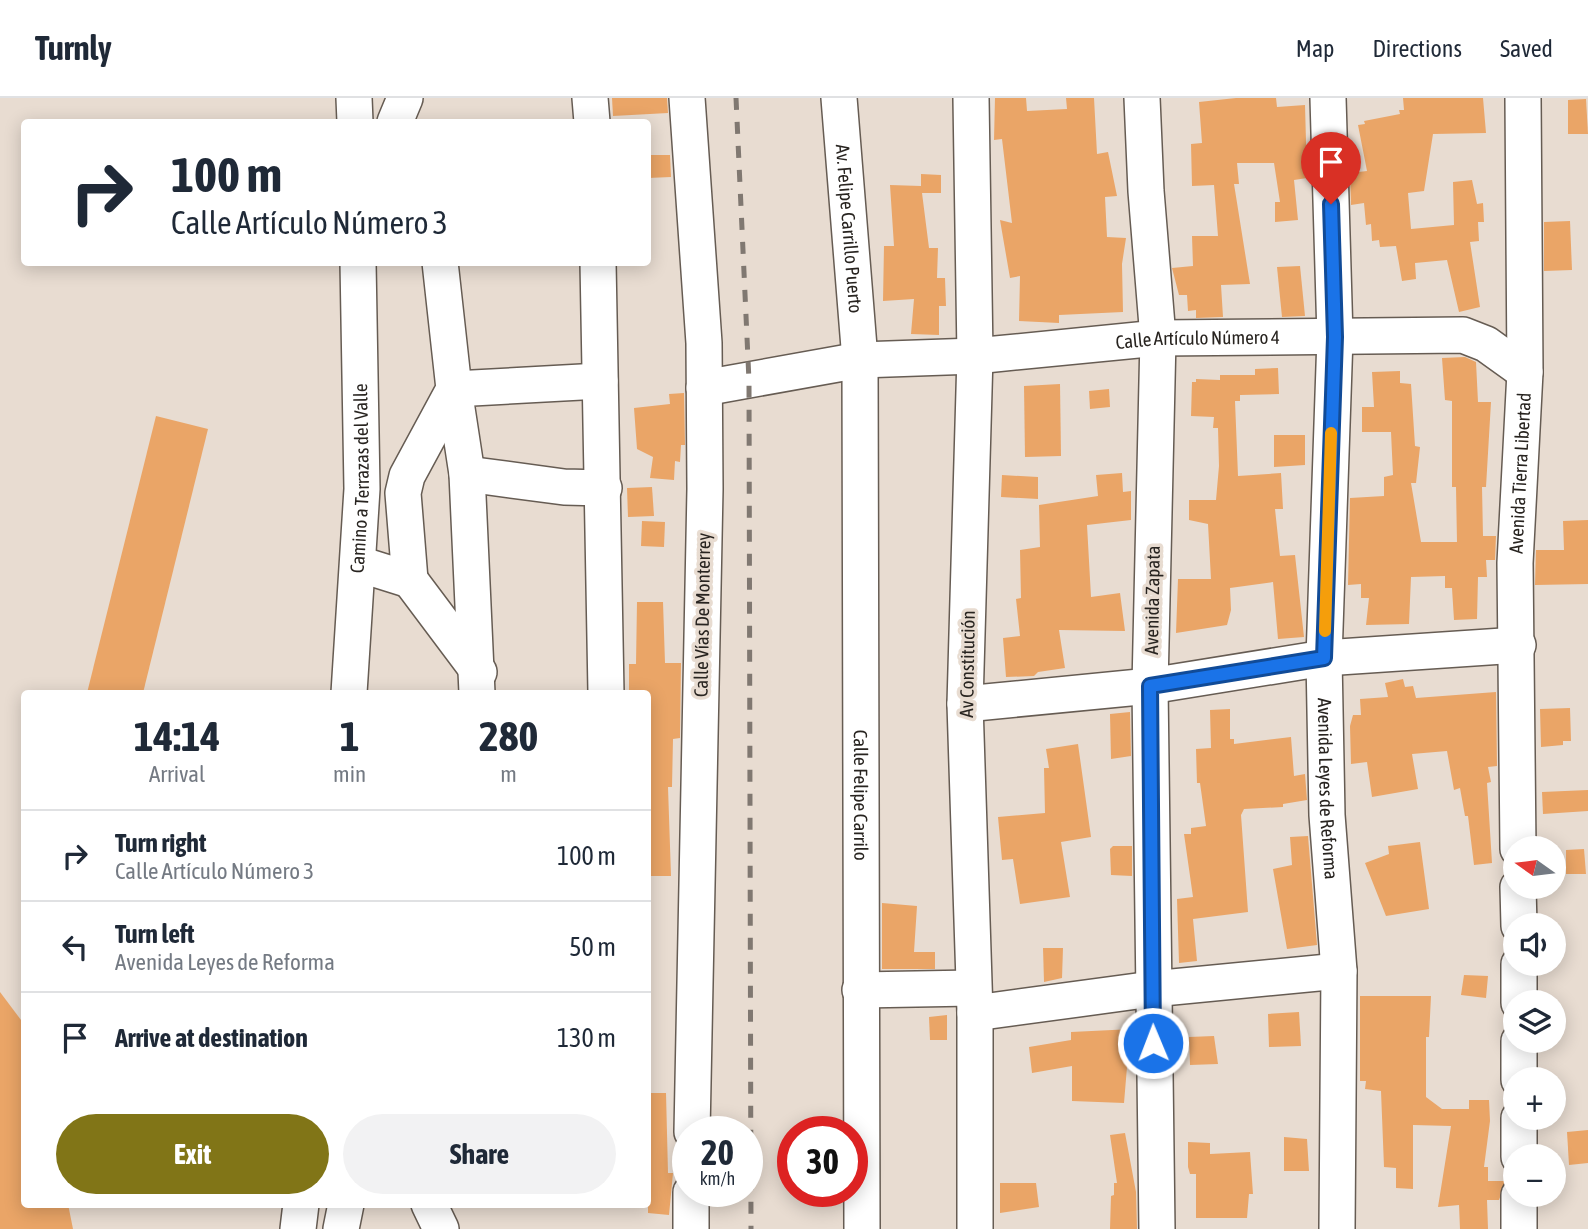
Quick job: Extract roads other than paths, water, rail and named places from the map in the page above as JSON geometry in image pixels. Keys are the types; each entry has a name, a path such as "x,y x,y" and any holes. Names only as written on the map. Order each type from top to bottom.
{"street":[{"path":"354,98 355,119"},
{"path":"396,119 405,98"},
{"path":"590,98 592,119"},
{"name":"Calle Vías De Monterrey","path":"687,98 704,343 692,1116"},
{"name":"Av. Felipe Carrillo Puerto","path":"839,98 860,360"},
{"name":"Av Constitución","path":"971,98 975,356 965,704 974,1001 975,1229"},
{"name":"Avenida Zapata","path":"1142,98 1146,191 1158,338 1150,686 1157,1229"},
{"name":"Avenida Leyes de Reforma","path":"1328,98 1335,337 1324,658 1327,815 1339,971 1337,1229"},
{"name":"Avenida Tierra Libertad","path":"1518,836 1515,563 1525,372 1523,98"},
{"name":"Camino a Terrazas del Valle","path":"349,690 362,489 358,266"},
{"path":"440,266 454,389 467,474 481,684"},
{"path":"598,266 606,690"},
{"name":"Calle Artículo Número 4","path":"704,388 860,360 975,356 1158,338 1230,335 1463,335 1486,344 1525,372"},
{"name":"Calle Felipe Carrilo","path":"860,360 862,1229"},
{"path":"454,389 600,381"},
{"path":"454,389 407,476 403,493 410,580 481,684"},
{"path":"467,474 564,487 604,488"},
{"path":"359,564 410,580"},
{"path":"965,704 1150,686 1324,658 1518,645"},
{"path":"860,990 974,1001 1152,989 1339,971"},
{"path":"691,1207 691,1229"},
{"path":"1519,1207 1519,1229"},
{"path":"298,1229 301,1208"},
{"path":"341,1229 345,1208"},
{"path":"431,1208 441,1229"}],"railway":[{"path":"736,98 749,381 751,1229"}]}
